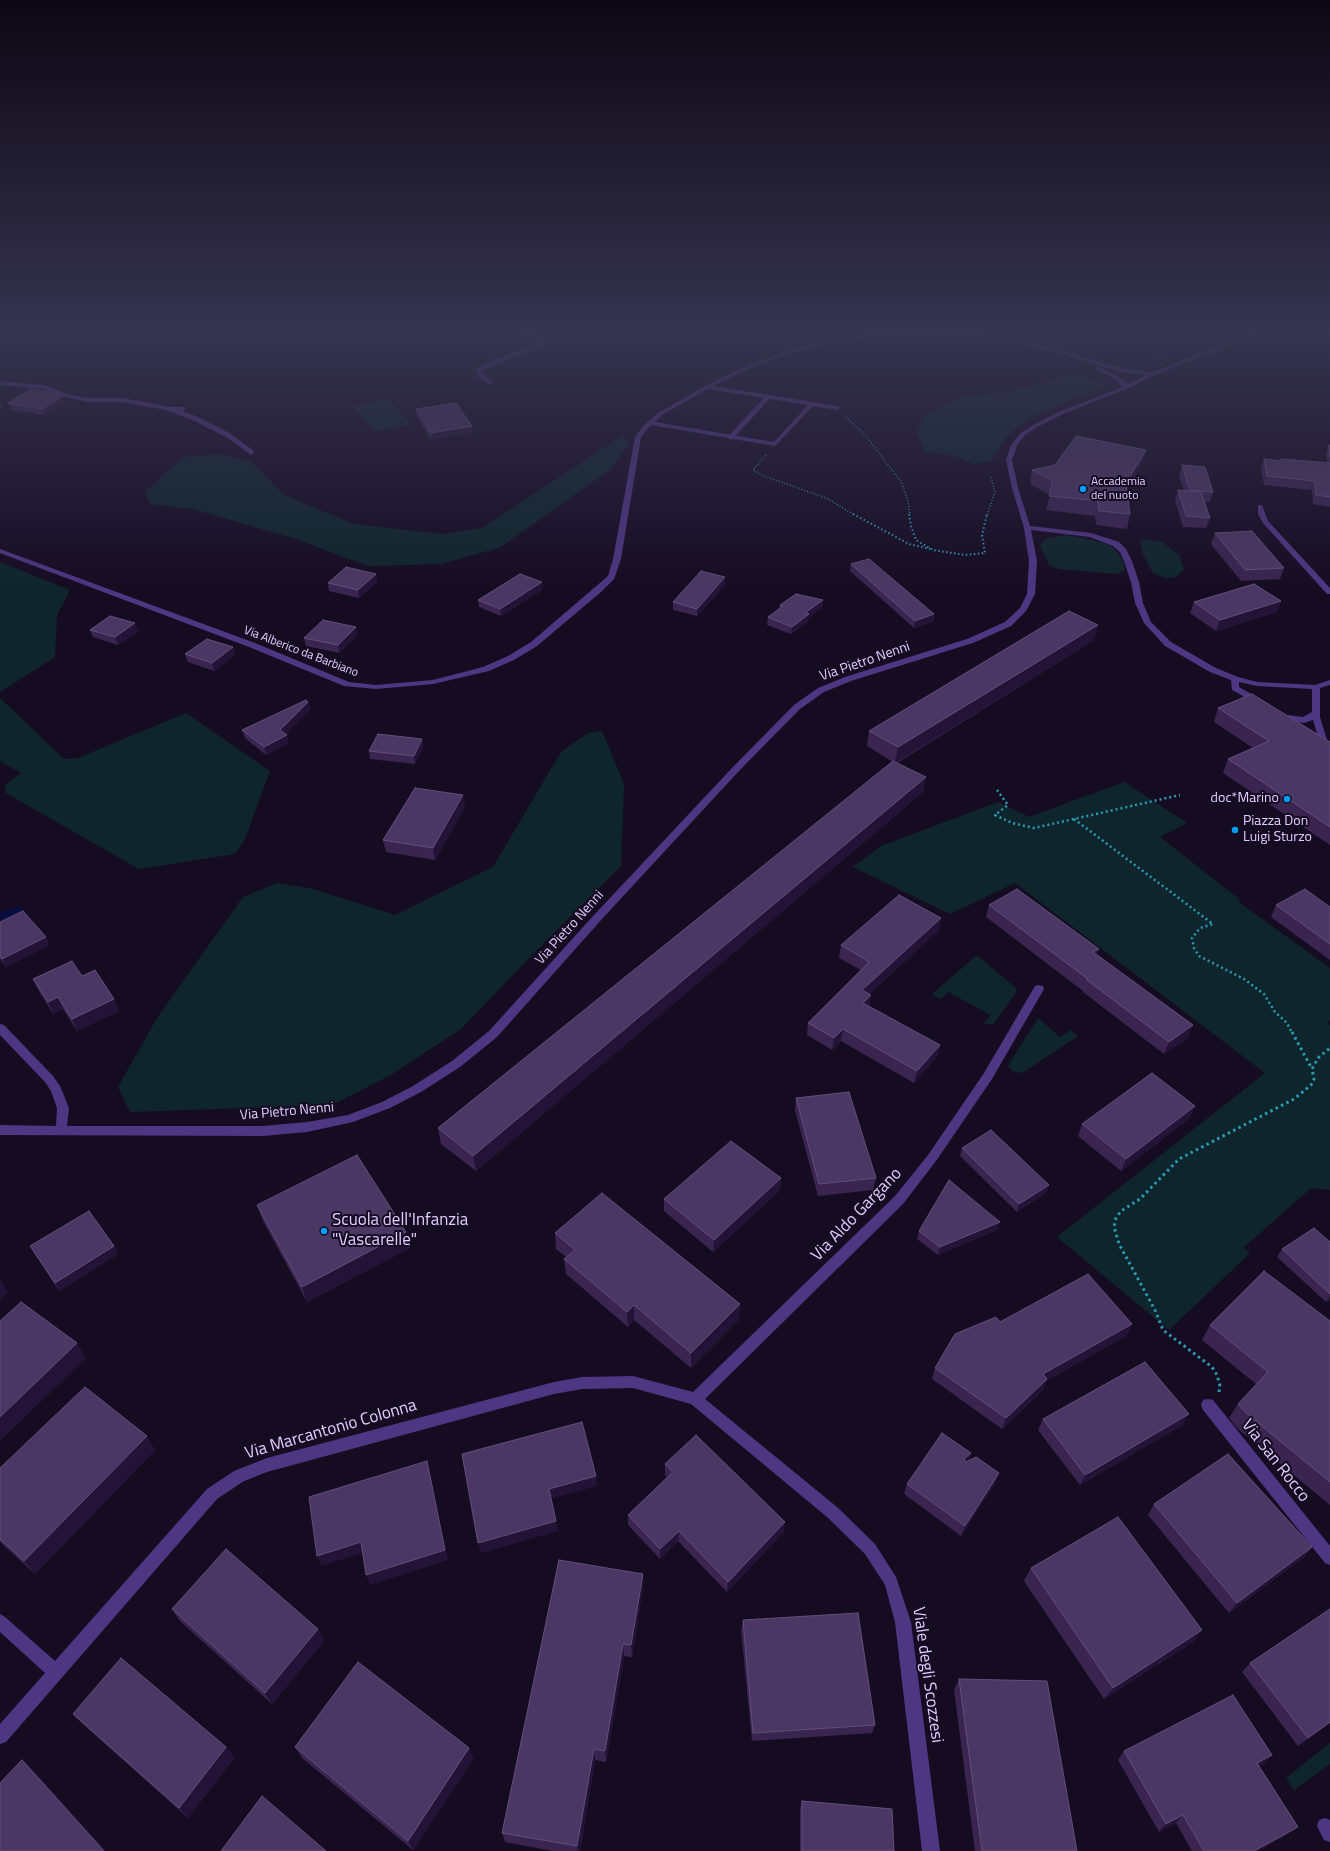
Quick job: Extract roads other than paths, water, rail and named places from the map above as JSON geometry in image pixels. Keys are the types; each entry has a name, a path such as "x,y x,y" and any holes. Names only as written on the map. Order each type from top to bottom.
{"street":[{"name":"Via Alberico da Barbiano","path":"0,551 252,645 347,684 360,687 382,687 414,685 451,679 486,669 512,658 534,644 598,590 611,577 617,559 638,437 644,428 656,417"},
{"path":"650,423 775,444 800,417"},
{"name":"Via Pietro Nenni","path":"0,1130 60,1129 263,1131 307,1127 349,1119 386,1105 417,1089 456,1064 493,1034 735,770 797,707 821,690 848,679 970,641 1008,624 1023,609 1031,594 1033,560 1027,528 1009,465 1009,455 1014,445 1023,434 1053,417"},
{"path":"1260,506 1261,514 1266,522 1330,592"},
{"path":"1027,528 1091,535 1116,544 1123,551 1128,560 1140,603 1148,623 1168,644 1213,670 1235,679 1257,684 1280,686 1316,686 1330,682"},
{"path":"1235,679 1236,688 1268,707"},
{"path":"1316,686 1316,713 1326,742"},
{"path":"1316,713 1304,720 1285,716 1326,742"},
{"name":"Via Aldo Gargano","path":"695,1399 900,1200 932,1158 983,1082 1039,989"},
{"path":"0,1028 45,1075 56,1089 63,1108 60,1129"},
{"name":"Via Marcantonio Colonna","path":"0,1736 212,1494 239,1476 267,1465 554,1388 582,1383 609,1381 633,1382 695,1399"},
{"name":"Viale degli Scozzesi","path":"695,1399 832,1512 870,1549 891,1582 903,1622 931,1851"},
{"name":"Via San Rocco","path":"1208,1405 1330,1558"},
{"path":"0,1622 56,1673"}],"lane":[{"path":"192,417 228,435 251,452"},
{"path":"731,437 749,417"}],"place":[{"name":"Accademia del nuoto","path":"1083,489"},
{"name":"doc*Marino","path":"1287,799"},
{"name":"Piazza Don Luigi Sturzo","path":"1235,830"},
{"name":"Scuola dell'Infanzia \"Vascarelle\"","path":"324,1231"}]}
